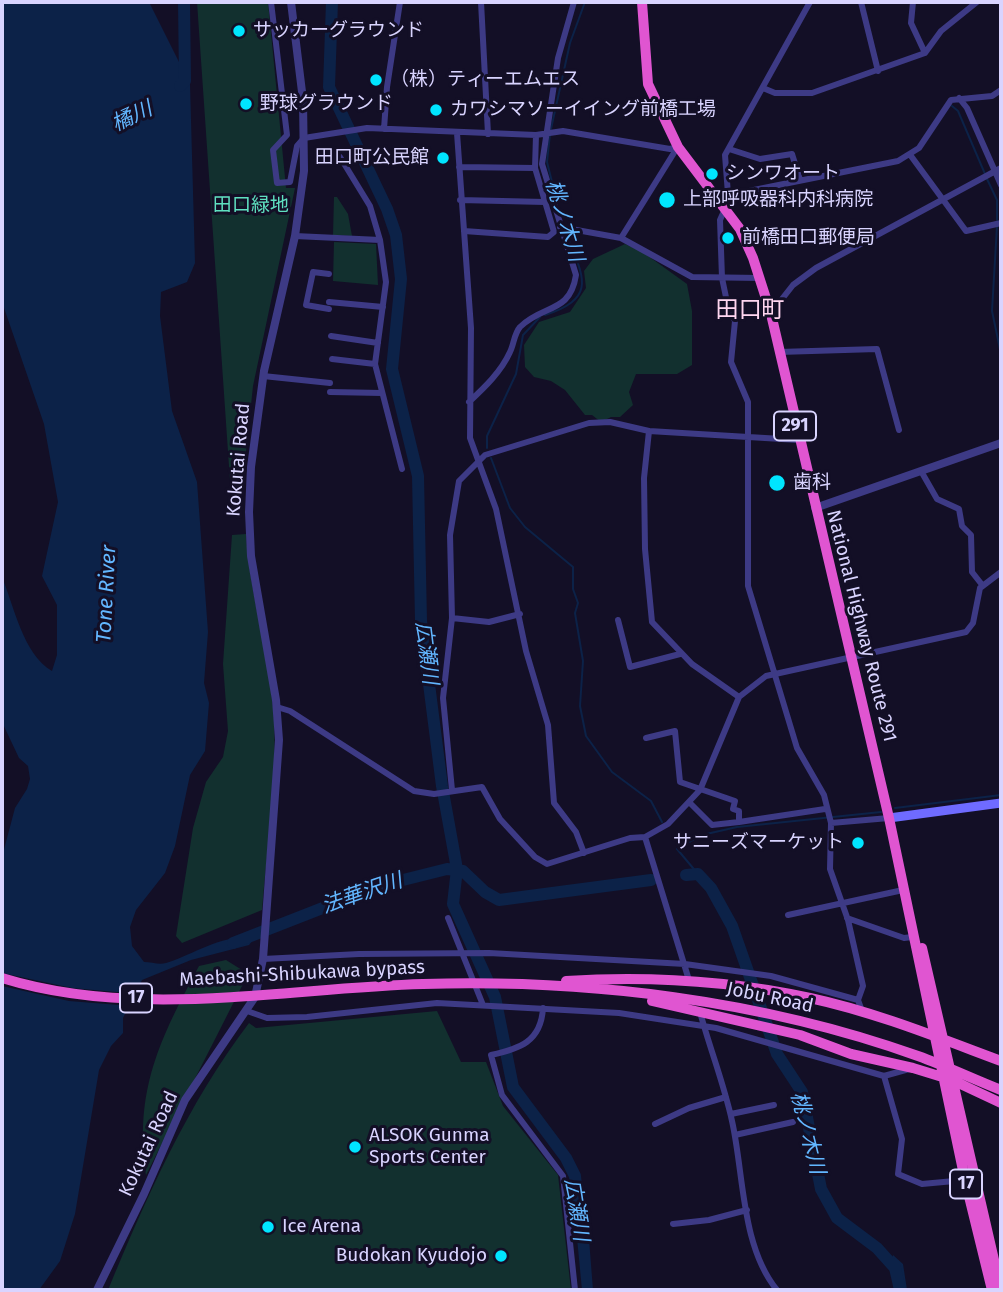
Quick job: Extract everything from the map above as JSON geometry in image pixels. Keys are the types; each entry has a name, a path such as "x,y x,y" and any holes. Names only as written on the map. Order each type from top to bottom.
{"highway":[{"name":"National Highway Route 291","path":"642,2 648,85 678,147 723,196 760,278 771,314 798,440 851,655 939,1038"},
{"name":"National Highway Route 291","path":"901,874 912,937 939,1038"},
{"name":"Maebashi-Shibukawa bypass","path":"2,978 47,989 116,997 194,998 471,983 522,984"},
{"path":"522,984 622,979 695,982 766,991 809,998 863,1013 999,1058"},
{"path":"522,984 634,998 756,1024 851,1054 913,1068 947,1079 1001,1103"},
{"name":"Jobu Road","path":"522,984 635,993 776,1016 920,1056 1001,1090"},
{"name":"17","path":"939,1038 965,1180 992,1290"},
{"name":"17","path":"947,1079 1001,1290"}],"main road":[{"path":"889,818 1001,803"}],"street":[{"path":"271,2 287,135 273,150 277,183 290,182 297,146 304,138 367,128 536,135 563,131 670,149 678,147"},
{"name":"Kokutai Road","path":"97,1290 144,1194 185,1100 247,1011 258,988 263,959 278,766 277,708 251,556 249,512 251,467 263,376 295,236 304,171 303,100 290,2"},
{"path":"384,129 400,2"},
{"path":"481,2 488,134"},
{"path":"468,402 500,370 511,350 517,330 530,318 561,304 573,293 576,275 542,164 558,58 574,2"},
{"path":"810,2 725,155 723,196 898,161 911,156 951,100 992,96 1001,90"},
{"path":"861,2 878,71"},
{"path":"914,2 911,23 925,53"},
{"path":"763,88 775,93 813,93 925,53 941,31 977,2"},
{"path":"959,98 1001,185"},
{"path":"457,133 471,328 468,402 470,438 496,509 526,651 548,725 554,803 576,832 584,853"},
{"path":"464,231 548,237 554,232 535,167 536,135"},
{"path":"621,238 661,170 678,147"},
{"path":"729,149 760,159 792,153 800,180"},
{"path":"911,156 966,231 999,224"},
{"path":"340,158 370,206 380,240 386,282 375,364 402,468"},
{"path":"459,167 535,167"},
{"path":"771,314 801,277 996,171"},
{"path":"460,200 545,202"},
{"path":"726,207 720,220 722,278 727,302 735,321 732,362 748,402 748,586 797,748 824,795 825,809 831,823 830,869 847,918 863,986 858,1000 863,1013"},
{"path":"560,227 621,238 692,277 760,278"},
{"path":"295,236 380,240"},
{"path":"329,274 313,272 306,305 383,307"},
{"path":"331,336 378,343"},
{"path":"779,352 877,349 899,430"},
{"path":"332,359 375,364"},
{"path":"263,376 330,383"},
{"path":"330,392 382,393"},
{"path":"451,790 443,698 452,618 450,535 456,489 477,460 530,440 589,423 610,422 649,431 798,440"},
{"path":"649,431 644,478 645,548 652,622 680,654 739,697"},
{"path":"815,508 1001,443"},
{"path":"921,471 937,499 959,509 962,526 971,535 972,572 983,586"},
{"path":"277,708 290,711 408,789 438,793 482,787 500,819 543,863 630,838 645,837 668,824 700,790 739,697 774,673 966,632 973,623 979,588 1001,572"},
{"path":"452,618 489,622 520,614"},
{"path":"618,620 630,667 680,654"},
{"path":"646,738 675,731 680,782 735,801 733,809 739,811 739,822"},
{"path":"690,803 712,825 825,809"},
{"path":"831,823 889,818"},
{"path":"645,837 688,977"},
{"path":"788,915 903,890"},
{"path":"448,918 475,978 483,1004"},
{"path":"847,918 904,938 912,937"},
{"path":"263,959 486,953 685,964 761,974 858,1000"},
{"path":"247,1011 255,1016 281,1018 355,1014 418,1004 483,1004 619,1013 703,1024 884,1076 913,1068"},
{"path":"543,1008 540,1026 525,1044 513,1051 491,1055 502,1095 564,1176 575,1290"},
{"path":"700,1012 731,1114 738,1173 763,1273 777,1290"},
{"path":"884,1076 902,1139 898,1174 922,1184 965,1180"},
{"path":"655,1124 689,1108 726,1097"},
{"path":"731,1114 774,1105"},
{"path":"735,1135 793,1122"},
{"path":"673,1224 709,1220 747,1210"}],"green space":[{"name":"田口緑地","path":"197,2 268,2 286,188 295,188 253,386 239,518 234,513 231,495"},
{"path":"334,197 337,197 348,214 352,236 333,235"},
{"path":"334,242 376,244 378,285 333,281"},
{"path":"625,244 644,253 687,284 692,311 692,365 677,374 636,374 629,392 633,405 620,417 611,417 601,422 592,415 585,415 565,390 551,381 534,377 525,367 524,345 539,322 570,312 586,288 584,271 593,259"},
{"path":"246,534 274,719 273,791 262,910 182,943 176,936 193,828 206,782 223,757 228,731 223,664 232,535"},
{"path":"226,960 242,970 243,984 146,1175 144,1117 153,1066 199,966"},
{"name":"ALSOK Gunma Sports Center","path":"437,1011 461,1062 486,1062 503,1106 558,1175 571,1290 108,1290 170,1152 207,1086 249,1023 256,1028"}],"water":[{"name":"Tone River","path":"2,2 149,2 190,84 195,263 187,282 161,292 160,316 172,411 197,482 208,632 204,683 209,703 205,751 190,775 175,846 165,873 136,910 130,927 132,946 144,962 158,964 176,960 221,941 243,938 253,940 249,945 191,960 142,980 123,1018 123,1033 111,1046 99,1070 75,1214 60,1261 39,1290 2,1290 2,857 15,808 30,779 28,766 19,758 2,722 2,577 27,641 42,663 52,671 57,655 57,605 42,576 58,502 44,424 2,302"},
{"path":"572,1186 588,1226 593,1290 582,1290"},
{"path":"893,1255 903,1264 907,1290 895,1290 890,1269"}],"pier":[{"path":"2,973 72,988 138,994 132,1006 69,1001 2,986"}],"waterway":[{"name":"橘川","path":"180,86 185,81 184,2"},
{"name":"広瀬川","path":"332,2 329,87 387,209 396,235 401,279 392,369 418,476 421,621 442,786 457,869 453,904 495,997 513,1087 566,1158 575,1176 579,1217"},
{"name":"桃ノ木川","path":"551,129 570,43 585,2"},
{"path":"952,106 958,111 985,174"},
{"name":"桃ノ木川","path":"550,134 547,162 556,198"},
{"path":"987,179 997,200 997,220"},
{"path":"997,226 992,311 1001,354"},
{"name":"桃ノ木川","path":"545,315 573,301 582,285 578,264 567,236"},
{"name":"桃ノ木川","path":"487,448 487,436 516,374 523,335 540,317"},
{"name":"桃ノ木川","path":"491,458 510,508 525,527 573,567 573,589 578,603 575,613 583,661 580,706 586,736 612,772 651,801 662,822"},
{"name":"法華沢川","path":"895,808 1001,795"},
{"name":"法華沢川","path":"698,874 677,849 702,835 737,827 881,812"},
{"name":"法華沢川","path":"233,943 379,886 447,869 463,871 485,892 499,900 651,880"},
{"name":"桃ノ木川","path":"686,875 698,874 711,888 732,926 777,1054 802,1092 821,1189 837,1218 877,1248 895,1268 900,1290"}],"place":[{"name":"サッカーグラウンド","path":"239,31"},
{"name":"（株）ティーエムエス","path":"376,80"},
{"name":"野球グラウンド","path":"246,104"},
{"name":"カワシマソーイイング前橋工場","path":"436,110"},
{"name":"田口町公民館","path":"443,158"},
{"name":"シンワオート","path":"712,174"},
{"name":"上部呼吸器科内科病院","path":"667,200"},
{"name":"前橋田口郵便局","path":"728,238"},
{"name":"歯科","path":"777,483"},
{"name":"サニーズマーケット","path":"858,843"},
{"name":"ALSOK Gunma Sports Center","path":"355,1147"},
{"name":"Ice Arena","path":"268,1227"},
{"name":"Budokan Kyudojo","path":"501,1256"}],"district":[{"name":"田口町","path":"750,311"}]}
